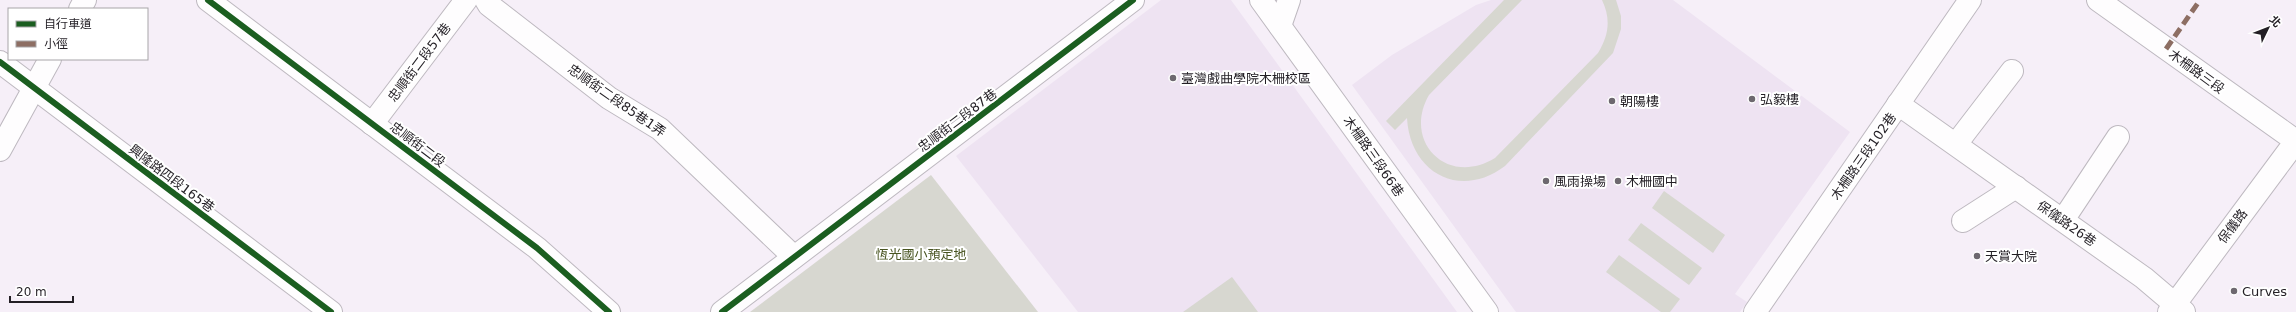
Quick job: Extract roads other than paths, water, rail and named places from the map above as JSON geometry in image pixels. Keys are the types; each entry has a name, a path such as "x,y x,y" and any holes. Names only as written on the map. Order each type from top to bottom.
{"street":[{"name":"忠順街二段","path":"208,0 537,248 609,312"},
{"name":"忠順街二段57巷","path":"372,124 466,0"},
{"name":"忠順街二段85巷1弄","path":"486,0 489,5 609,98 660,129 794,257"},
{"name":"忠順街二段87巷","path":"722,312 1133,0"},
{"name":"木柵路三段66巷","path":"1261,0 1487,312"},
{"path":"1280,26 1289,0"},
{"name":"木柵路三段102巷","path":"1755,312 1970,0"},
{"name":"木柵路三段","path":"2098,0 2296,141"},
{"path":"0,150 33,87 49,60"},
{"name":"興隆路四段165巷","path":"0,62 319,308"},
{"path":"1956,144 2012,71"},
{"name":"保儀路26巷","path":"1898,104 2144,278 2176,309"},
{"path":"2063,220 2118,137"},
{"name":"保儀路","path":"2176,309 2192,279 2296,141"},
{"path":"1963,221 2016,187"}],"place":[{"name":"臺灣戲曲學院木柵校區","path":"1173,78"},
{"name":"弘毅樓","path":"1752,99"},
{"name":"朝陽樓","path":"1612,101"},
{"name":"風雨操場","path":"1546,181"},
{"name":"木柵國中","path":"1618,181"},
{"name":"天賞大院","path":"1977,256"},
{"name":"Curves","path":"2234,291"}],"park label":[{"name":"恆光國小預定地","path":"921,254"}]}
